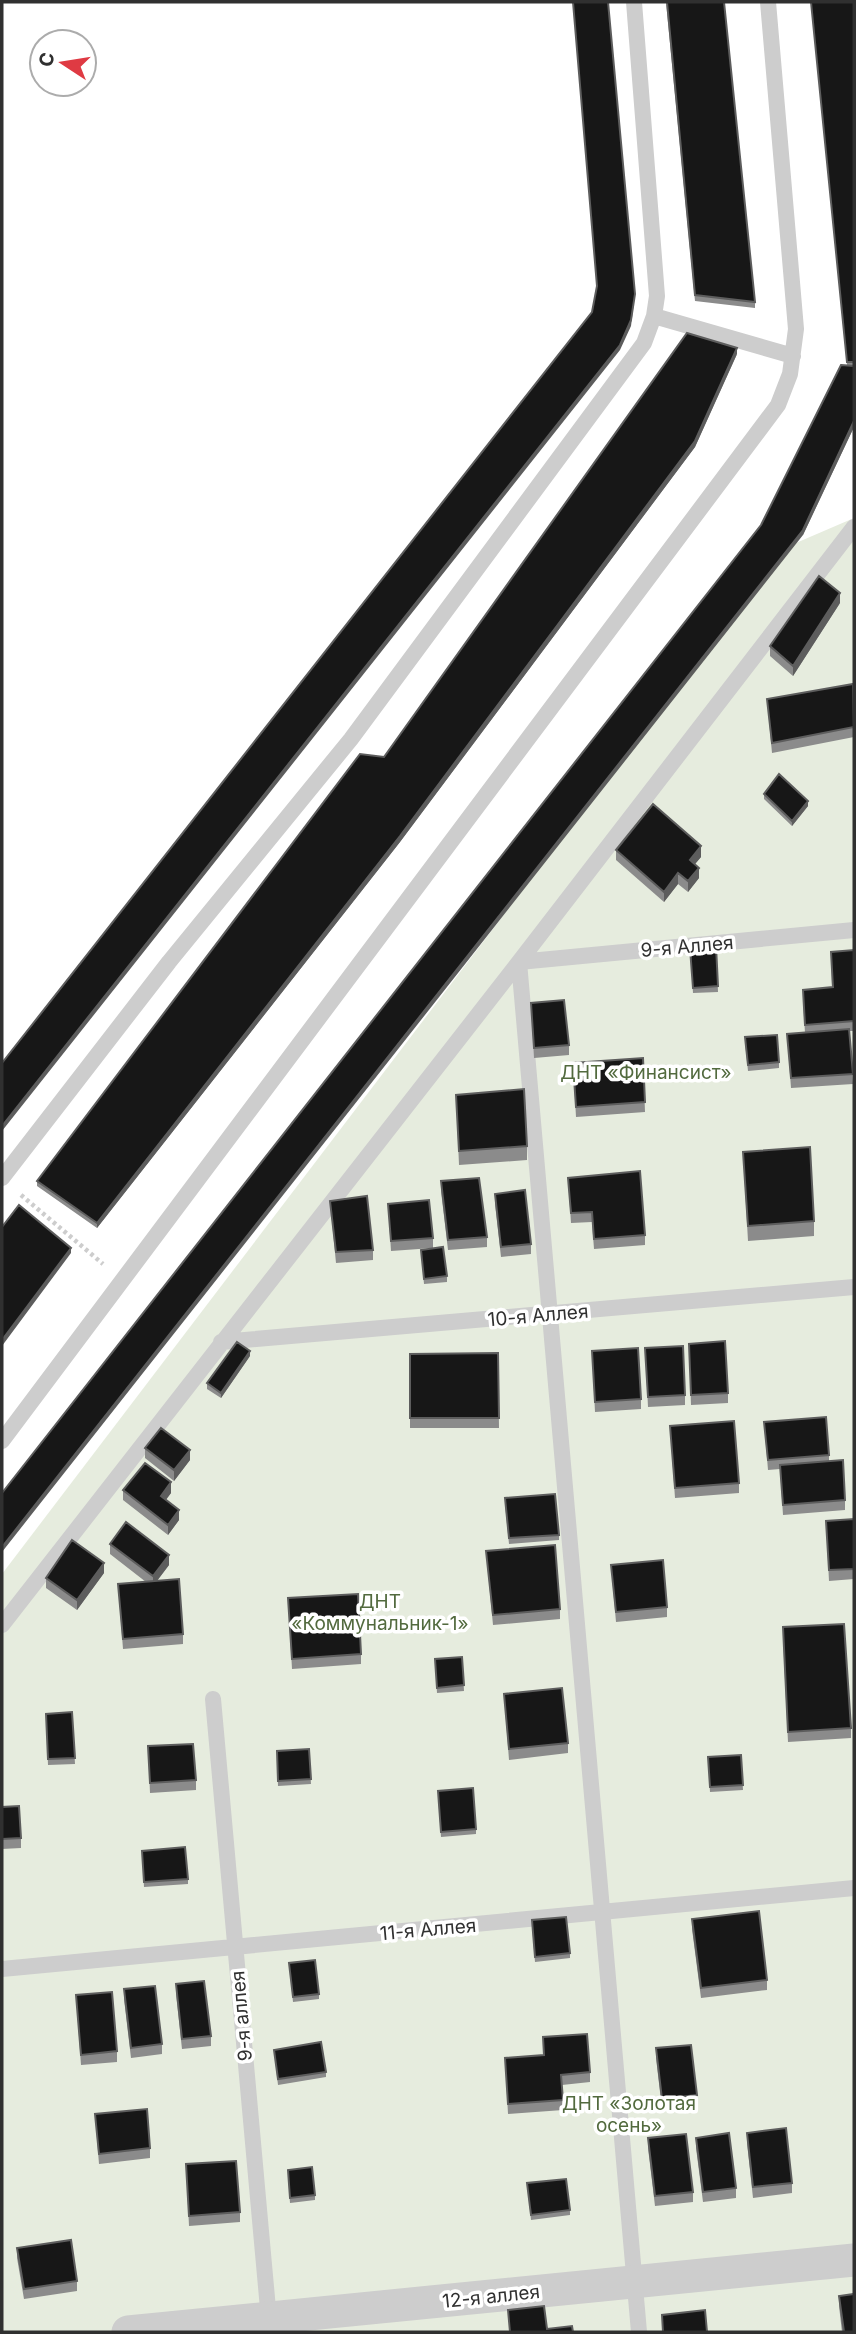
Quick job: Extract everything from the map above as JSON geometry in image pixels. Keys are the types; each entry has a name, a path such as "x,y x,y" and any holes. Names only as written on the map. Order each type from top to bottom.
{"street":[{"name":"12-я аллея","path":"128,2332 270,2325 635,2282 854,2260"}],"lane":[{"path":"7,1183 169,962 351,739 644,343 654,316 657,296 634,2"},
{"path":"2,1440 778,405 790,374 796,329 768,2"},
{"path":"654,316 793,356"},
{"path":"2,1625 854,527"},
{"name":"9-я Аллея","path":"519,962 854,930"},
{"path":"519,962 639,2332"},
{"name":"10-я Аллея","path":"221,1342 854,1287"},
{"name":"9-я аллея","path":"213,1699 270,2325"},
{"name":"11-я Аллея","path":"2,1969 854,1888"}],"path":[{"path":"7,1183 122,1280"}],"green space":[{"path":"854,518 854,2332 2,2332 2,1574 782,549"}],"building":[{"path":"573,2 608,2 635,294 631,320 620,345 2,1126 2,1063 592,312 597,286"},
{"path":"667,2 724,2 755,302 695,295"},
{"path":"811,2 854,2 854,362 847,362"},
{"path":"687,333 737,348 695,441 400,836 97,1223 37,1181 360,754 384,757"},
{"path":"841,365 854,366 854,421 803,530 2,1547 2,1493 761,525"},
{"path":"819,576 840,593 793,666 770,646"},
{"path":"853,684 854,727 772,743 767,699"},
{"path":"779,774 808,801 792,821 764,794"},
{"path":"653,804 701,846 690,860 699,868 688,881 678,873 664,892 616,850"},
{"path":"716,946 718,986 693,988 690,948"},
{"path":"854,950 854,1021 805,1025 803,990 833,987 831,952"},
{"path":"564,1000 569,1045 534,1048 531,1003"},
{"path":"849,1029 853,1074 791,1078 787,1034"},
{"path":"777,1035 779,1062 748,1065 745,1037"},
{"path":"643,1058 645,1102 576,1107 573,1063"},
{"path":"524,1089 527,1146 459,1151 456,1095"},
{"path":"810,1147 814,1221 748,1226 743,1152"},
{"path":"640,1171 645,1235 594,1239 592,1212 571,1213 568,1178"},
{"path":"479,1178 487,1237 448,1240 441,1181"},
{"path":"525,1190 531,1244 501,1247 495,1194"},
{"path":"367,1196 373,1250 336,1252 330,1201"},
{"path":"429,1200 433,1238 391,1241 388,1204"},
{"path":"19,1205 71,1248 2,1340 2,1227"},
{"path":"443,1247 447,1276 424,1279 421,1250"},
{"path":"725,1341 728,1393 691,1395 689,1344"},
{"path":"237,1342 250,1351 221,1393 207,1383"},
{"path":"683,1346 685,1395 648,1397 645,1348"},
{"path":"638,1348 641,1399 595,1402 592,1351"},
{"path":"498,1353 499,1418 410,1418 410,1354"},
{"path":"826,1417 829,1455 768,1460 764,1422"},
{"path":"734,1421 739,1483 675,1488 670,1426"},
{"path":"161,1428 190,1450 174,1470 145,1448"},
{"path":"843,1460 845,1500 783,1505 780,1465"},
{"path":"145,1463 171,1482 161,1496 179,1510 168,1525 123,1490"},
{"path":"555,1494 559,1535 509,1538 505,1498"},
{"path":"854,1519 854,1569 829,1570 826,1521"},
{"path":"126,1522 169,1555 153,1576 110,1544"},
{"path":"72,1540 104,1563 77,1600 46,1578"},
{"path":"555,1545 560,1609 493,1615 486,1551"},
{"path":"663,1560 667,1607 616,1612 611,1565"},
{"path":"179,1579 183,1634 123,1639 118,1584"},
{"path":"358,1594 361,1654 292,1659 288,1598"},
{"path":"844,1624 851,1728 788,1732 783,1627"},
{"path":"462,1657 464,1685 437,1688 435,1659"},
{"path":"562,1688 568,1743 509,1749 504,1694"},
{"path":"72,1712 75,1758 48,1759 46,1714"},
{"path":"193,1744 196,1780 150,1783 148,1746"},
{"path":"309,1749 311,1779 278,1781 277,1751"},
{"path":"741,1755 743,1785 710,1787 708,1757"},
{"path":"473,1788 476,1829 441,1832 438,1791"},
{"path":"19,1806 21,1838 2,1839 2,1807"},
{"path":"185,1847 188,1879 144,1882 142,1851"},
{"path":"759,1911 767,1980 701,1988 692,1919"},
{"path":"566,1917 570,1953 535,1957 532,1920"},
{"path":"315,1960 319,1994 293,1997 289,1963"},
{"path":"204,1981 211,2036 182,2039 176,1984"},
{"path":"155,1986 162,2044 131,2048 124,1989"},
{"path":"112,1992 117,2051 81,2055 76,1995"},
{"path":"587,2034 590,2072 561,2075 563,2100 508,2104 505,2058 544,2055 543,2037"},
{"path":"321,2042 326,2072 278,2079 274,2050"},
{"path":"691,2045 697,2095 662,2099 656,2048"},
{"path":"147,2109 150,2148 99,2154 95,2114"},
{"path":"786,2128 792,2183 753,2187 747,2133"},
{"path":"729,2133 736,2188 703,2192 696,2138"},
{"path":"686,2134 693,2192 655,2196 648,2138"},
{"path":"236,2161 240,2212 189,2216 186,2164"},
{"path":"312,2167 315,2195 290,2198 288,2170"},
{"path":"566,2179 570,2210 531,2215 527,2183"},
{"path":"71,2240 77,2281 24,2289 17,2248"},
{"path":"854,2294 854,2332 844,2332 839,2296"},
{"path":"544,2306 547,2329 572,2326 573,2332 510,2332 508,2310"},
{"path":"705,2310 707,2332 663,2332 662,2315"}],"park label":[{"name":"ДНТ «Финансист»","path":"646,1072"},
{"name":"ДНТ «Коммунальник-1»","path":"380,1612"},
{"name":"ДНТ «Золотая осень»","path":"629,2114"}]}
